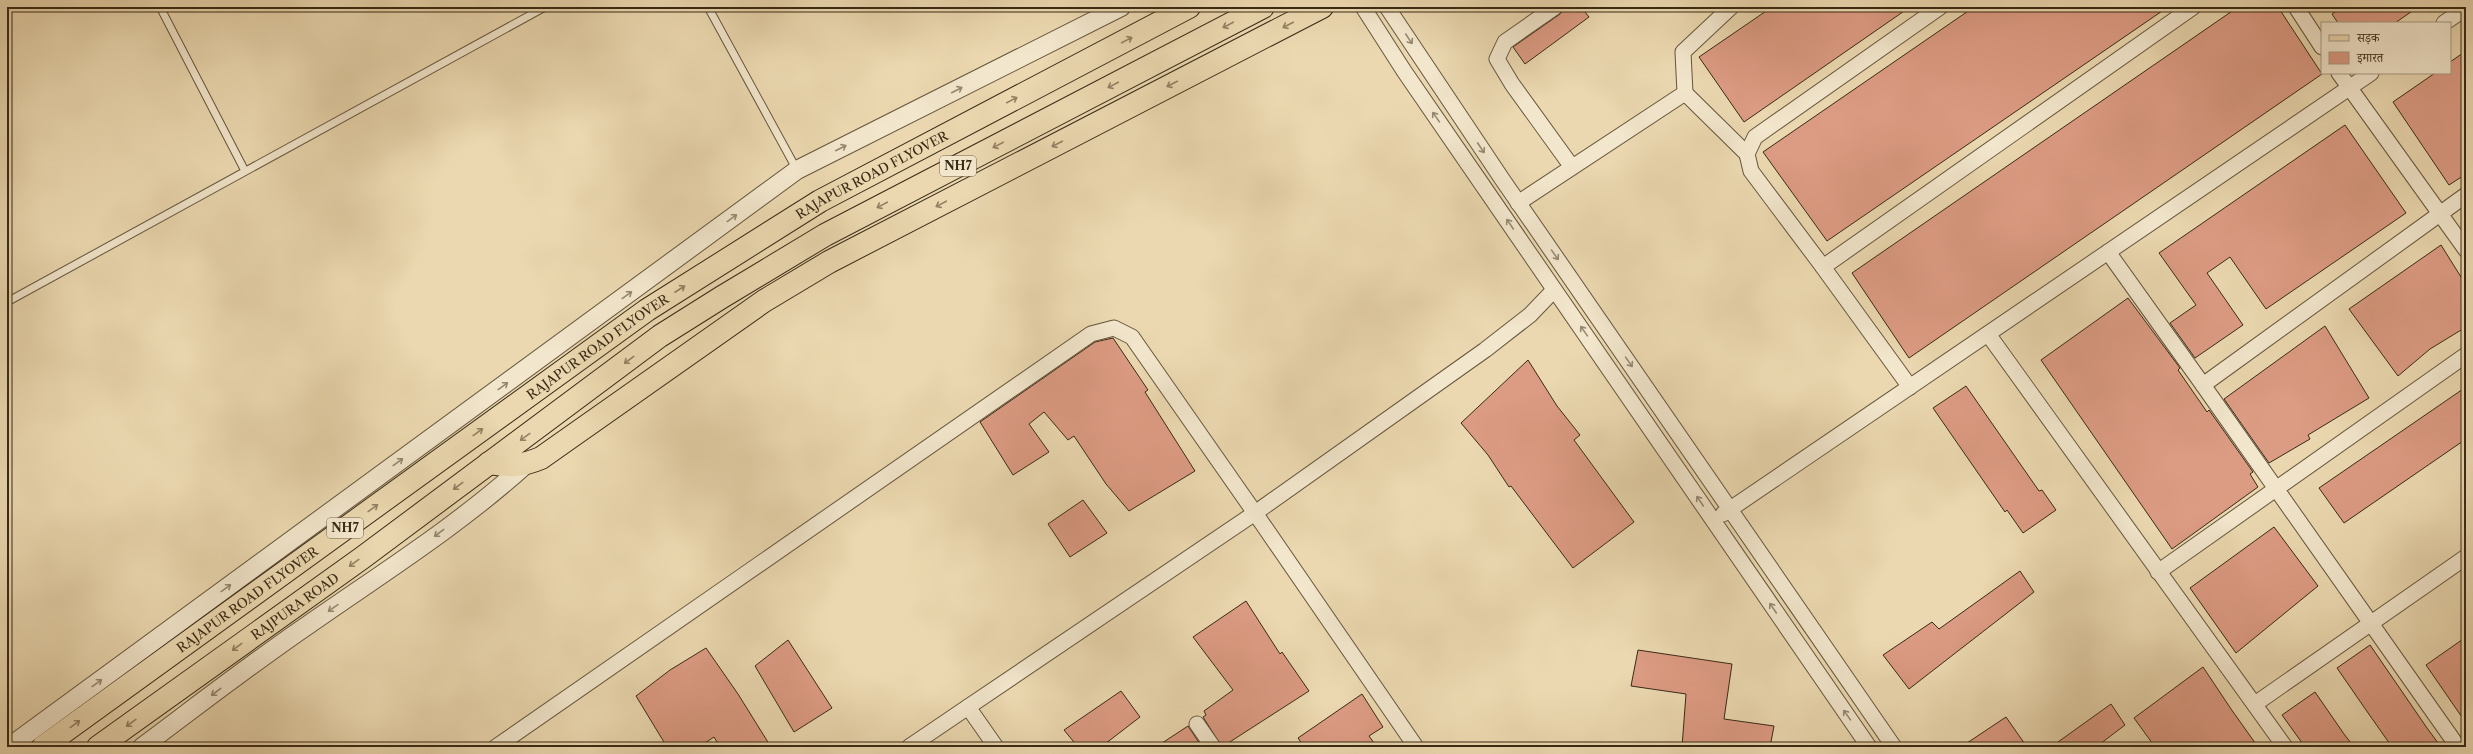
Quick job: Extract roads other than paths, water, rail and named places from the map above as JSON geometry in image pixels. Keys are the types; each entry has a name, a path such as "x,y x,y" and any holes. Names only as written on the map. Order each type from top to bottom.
{"main road":[{"name":"RAJAPUR ROAD FLYOVER","path":"43,747 647,310 820,201 1189,7"},
{"name":"NH7","path":"489,463 660,336 825,235 1263,7"},
{"path":"489,463 508,466 525,465 541,458 764,301 829,262 1322,7"},
{"name":"RAJPURA ROAD","path":"98,747 362,558 489,463"}],"street":[{"path":"10,747 797,170 1121,7"},
{"path":"1363,7 1404,71 1869,747"},
{"path":"1387,7 1518,203 1731,509 1894,747"},
{"path":"1556,7 1505,42 1497,59 1512,84 1572,167"},
{"path":"1731,7 1683,52 1685,93 1748,154"},
{"path":"1910,387 1751,171 1748,154 1755,137 1940,7"},
{"path":"1823,267 2193,7"},
{"path":"2296,7 2321,45"},
{"path":"2445,22 2466,8"},
{"path":"2340,74 2466,250"},
{"path":"1713,520 2370,74"},
{"path":"1518,203 1685,93"},
{"path":"2203,385 2466,195"},
{"path":"2108,252 2458,747"},
{"path":"909,747 1255,512 1486,350 1530,315 1554,290"},
{"path":"496,747 1091,334 1114,328 1132,337 1255,512 1416,747"},
{"path":"1988,334 2285,747"},
{"path":"2158,572 2466,355"},
{"path":"142,747 284,641 410,554 506,482 525,465"},
{"path":"2254,704 2466,557"},
{"path":"968,707 996,747"},
{"path":"1197,724 1213,747"}],"lane":[{"path":"160,7 245,171"},
{"path":"7,302 545,7"},
{"path":"708,7 797,170"}]}
